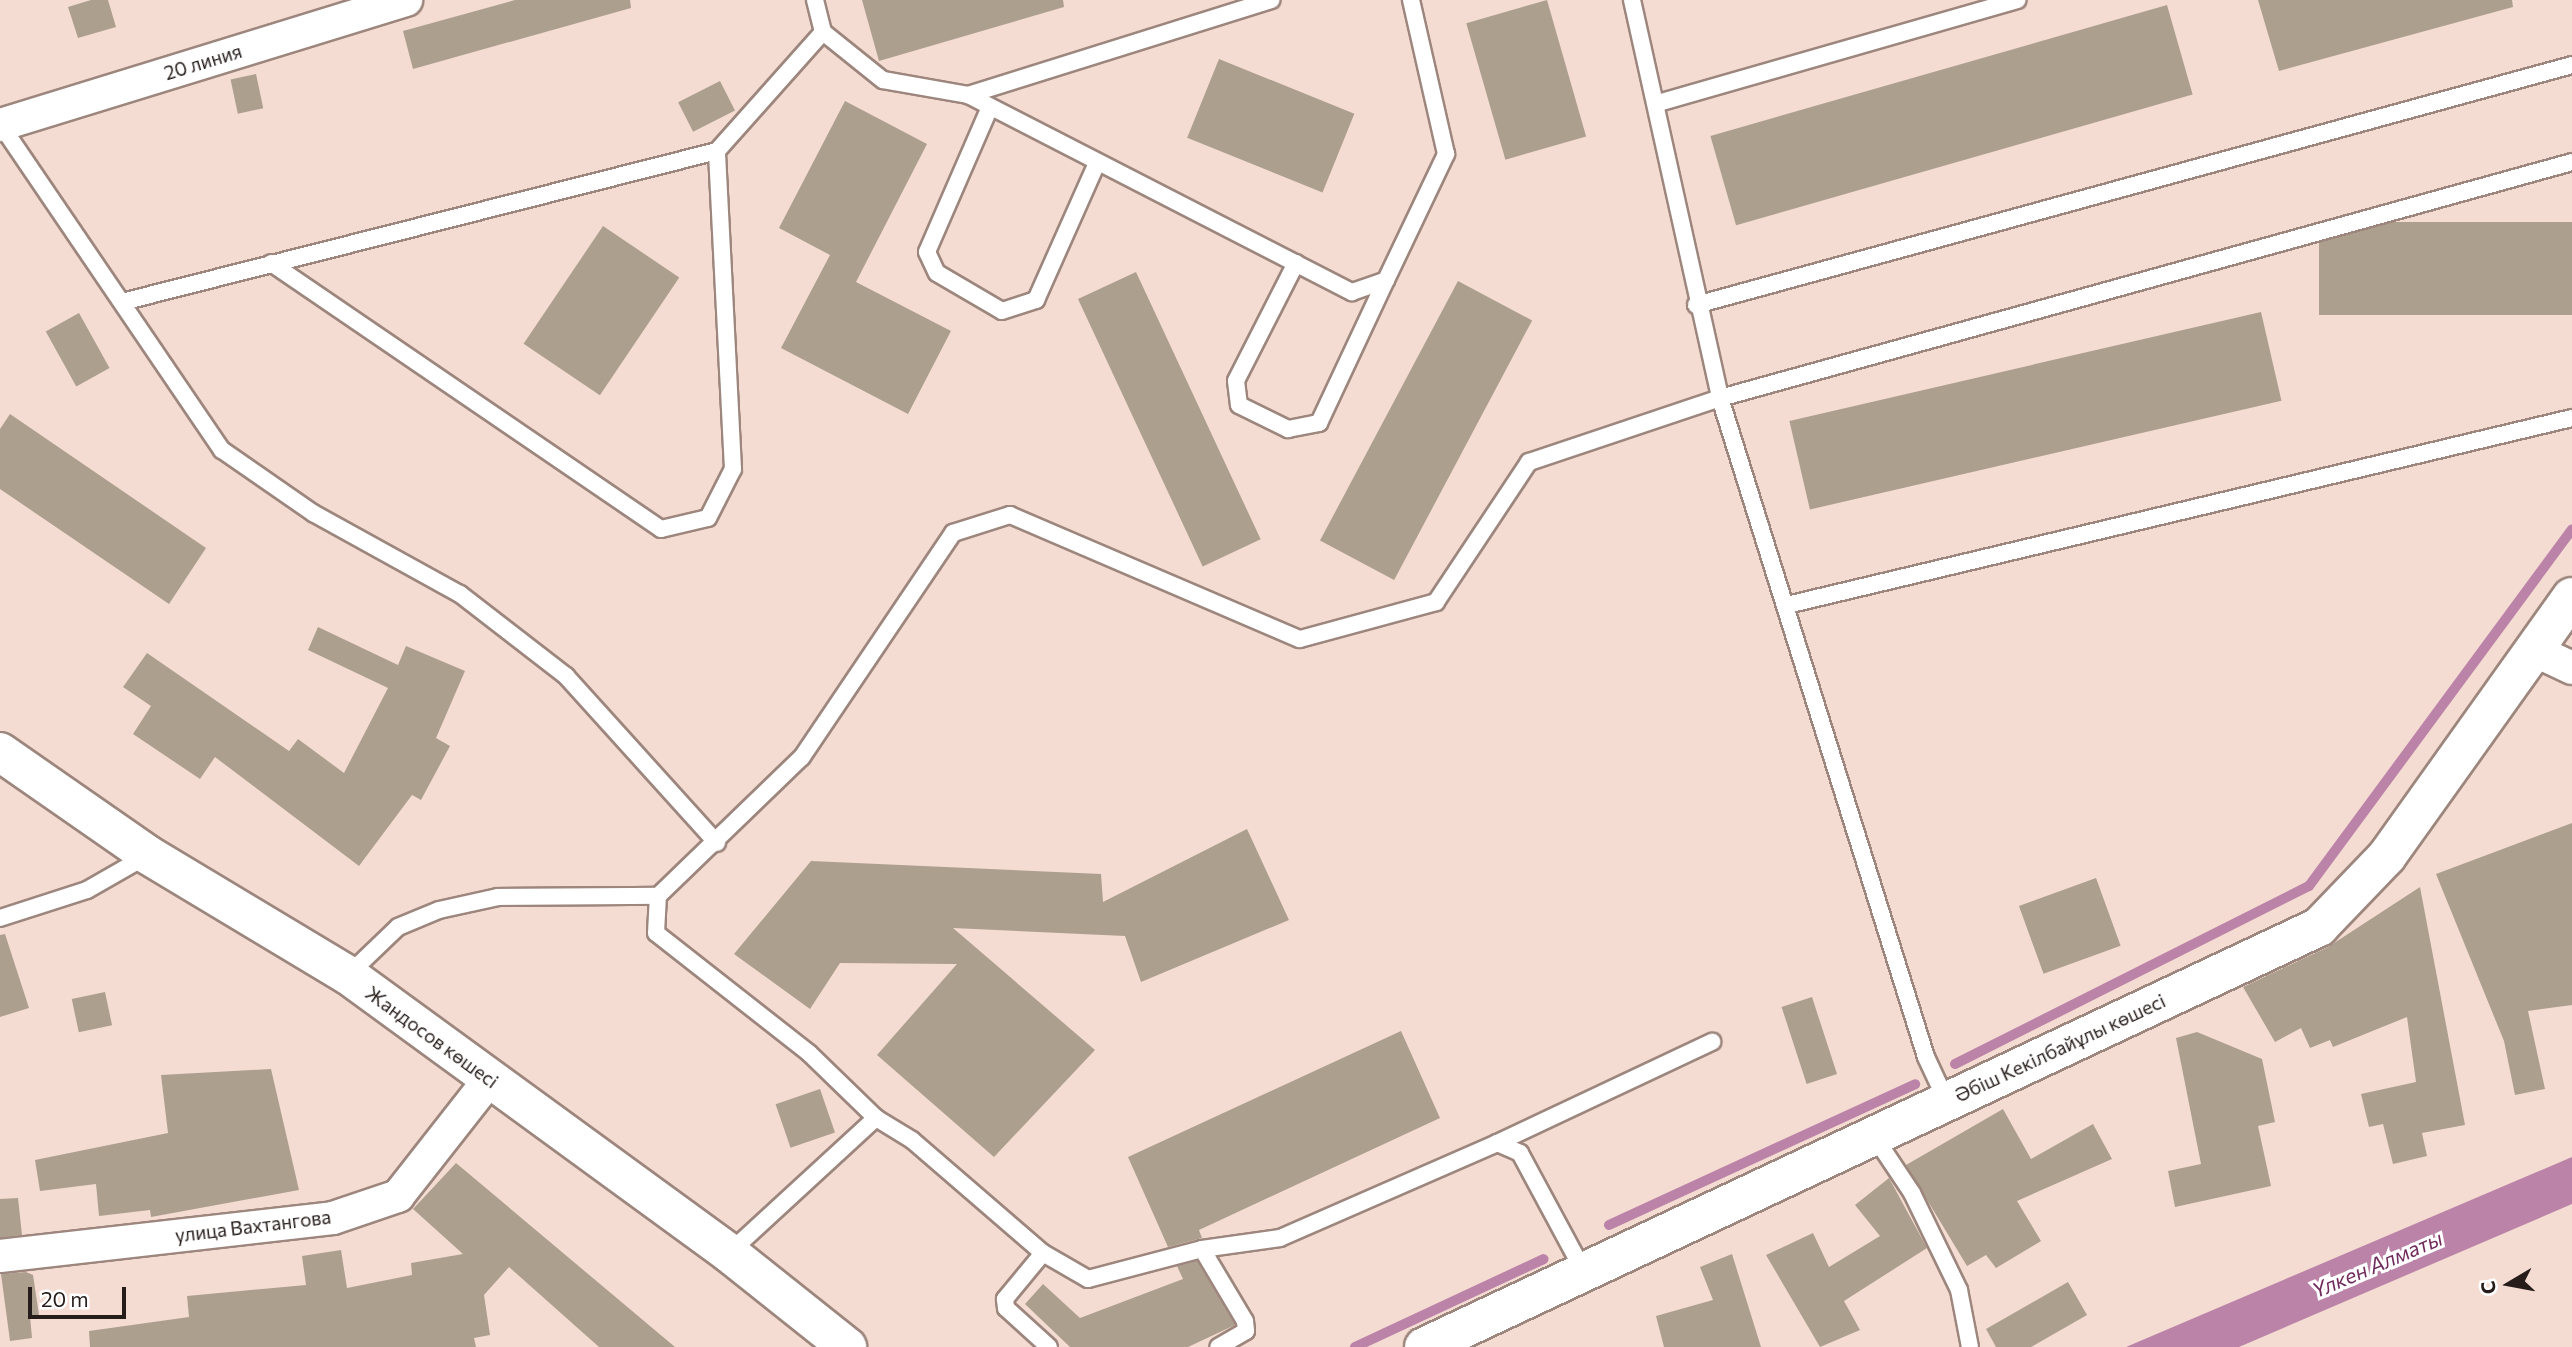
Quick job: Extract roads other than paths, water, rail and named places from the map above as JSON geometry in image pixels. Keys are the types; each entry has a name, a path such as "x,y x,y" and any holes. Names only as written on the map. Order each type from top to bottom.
{"street":[{"name":"20 линия","path":"1,125 406,0"},
{"name":"Әбіш Кекілбайұлы көшесі","path":"1424,1347 2319,927 2386,856 2572,597"},
{"path":"2534,650 2572,668"},
{"name":"Жандосов көшесі","path":"0,752 148,855 348,975 730,1253 847,1347"},
{"name":"улица Вахтангова","path":"0,1256 333,1218 398,1196 489,1080"}],"lane":[{"path":"815,0 823,32 883,80 968,95 1096,165 1352,292 1386,280"},
{"path":"968,95 1271,0"},
{"path":"1296,263 1236,381 1239,405 1288,429 1319,422 1446,154 1411,0"},
{"path":"1632,0 1658,103 1696,305 1720,398 1787,605 1926,1057 1947,1102"},
{"path":"1658,103 2018,0"},
{"path":"122,302 717,152 823,32"},
{"path":"1696,305 2572,65"},
{"path":"990,107 928,252 937,273 1002,311 1036,300 1096,165"},
{"path":"1,125 222,450 313,513 460,594 566,676 717,843"},
{"path":"271,263 661,529 708,517 733,469 717,152"},
{"path":"348,975 398,927 439,910 498,897 658,896 717,843 802,757 953,533 1010,515 1300,639 1436,601 1529,462 1720,398 2572,162"},
{"path":"1787,605 2572,418"},
{"path":"0,918 87,890 148,855"},
{"path":"658,896 656,933 809,1053 876,1118 912,1140 1043,1253 1087,1279 1202,1249 1280,1238 1497,1143 1712,1042"},
{"path":"730,1253 876,1118"},
{"path":"1874,1136 1912,1193 1959,1290 1970,1347"},
{"path":"1497,1143 1520,1153 1584,1272"},
{"path":"1202,1249 1245,1321 1246,1331 1218,1347"},
{"path":"1043,1253 1005,1299 1006,1308 1049,1347"}],"water":[{"name":"Үлкен Алматы","path":"2572,1157 2572,1204 2239,1347 2126,1347"}],"waterway":[{"path":"1955,1064 2309,886 2572,529"},
{"path":"1609,1225 1915,1084"},
{"path":"1355,1347 1544,1259"}]}
